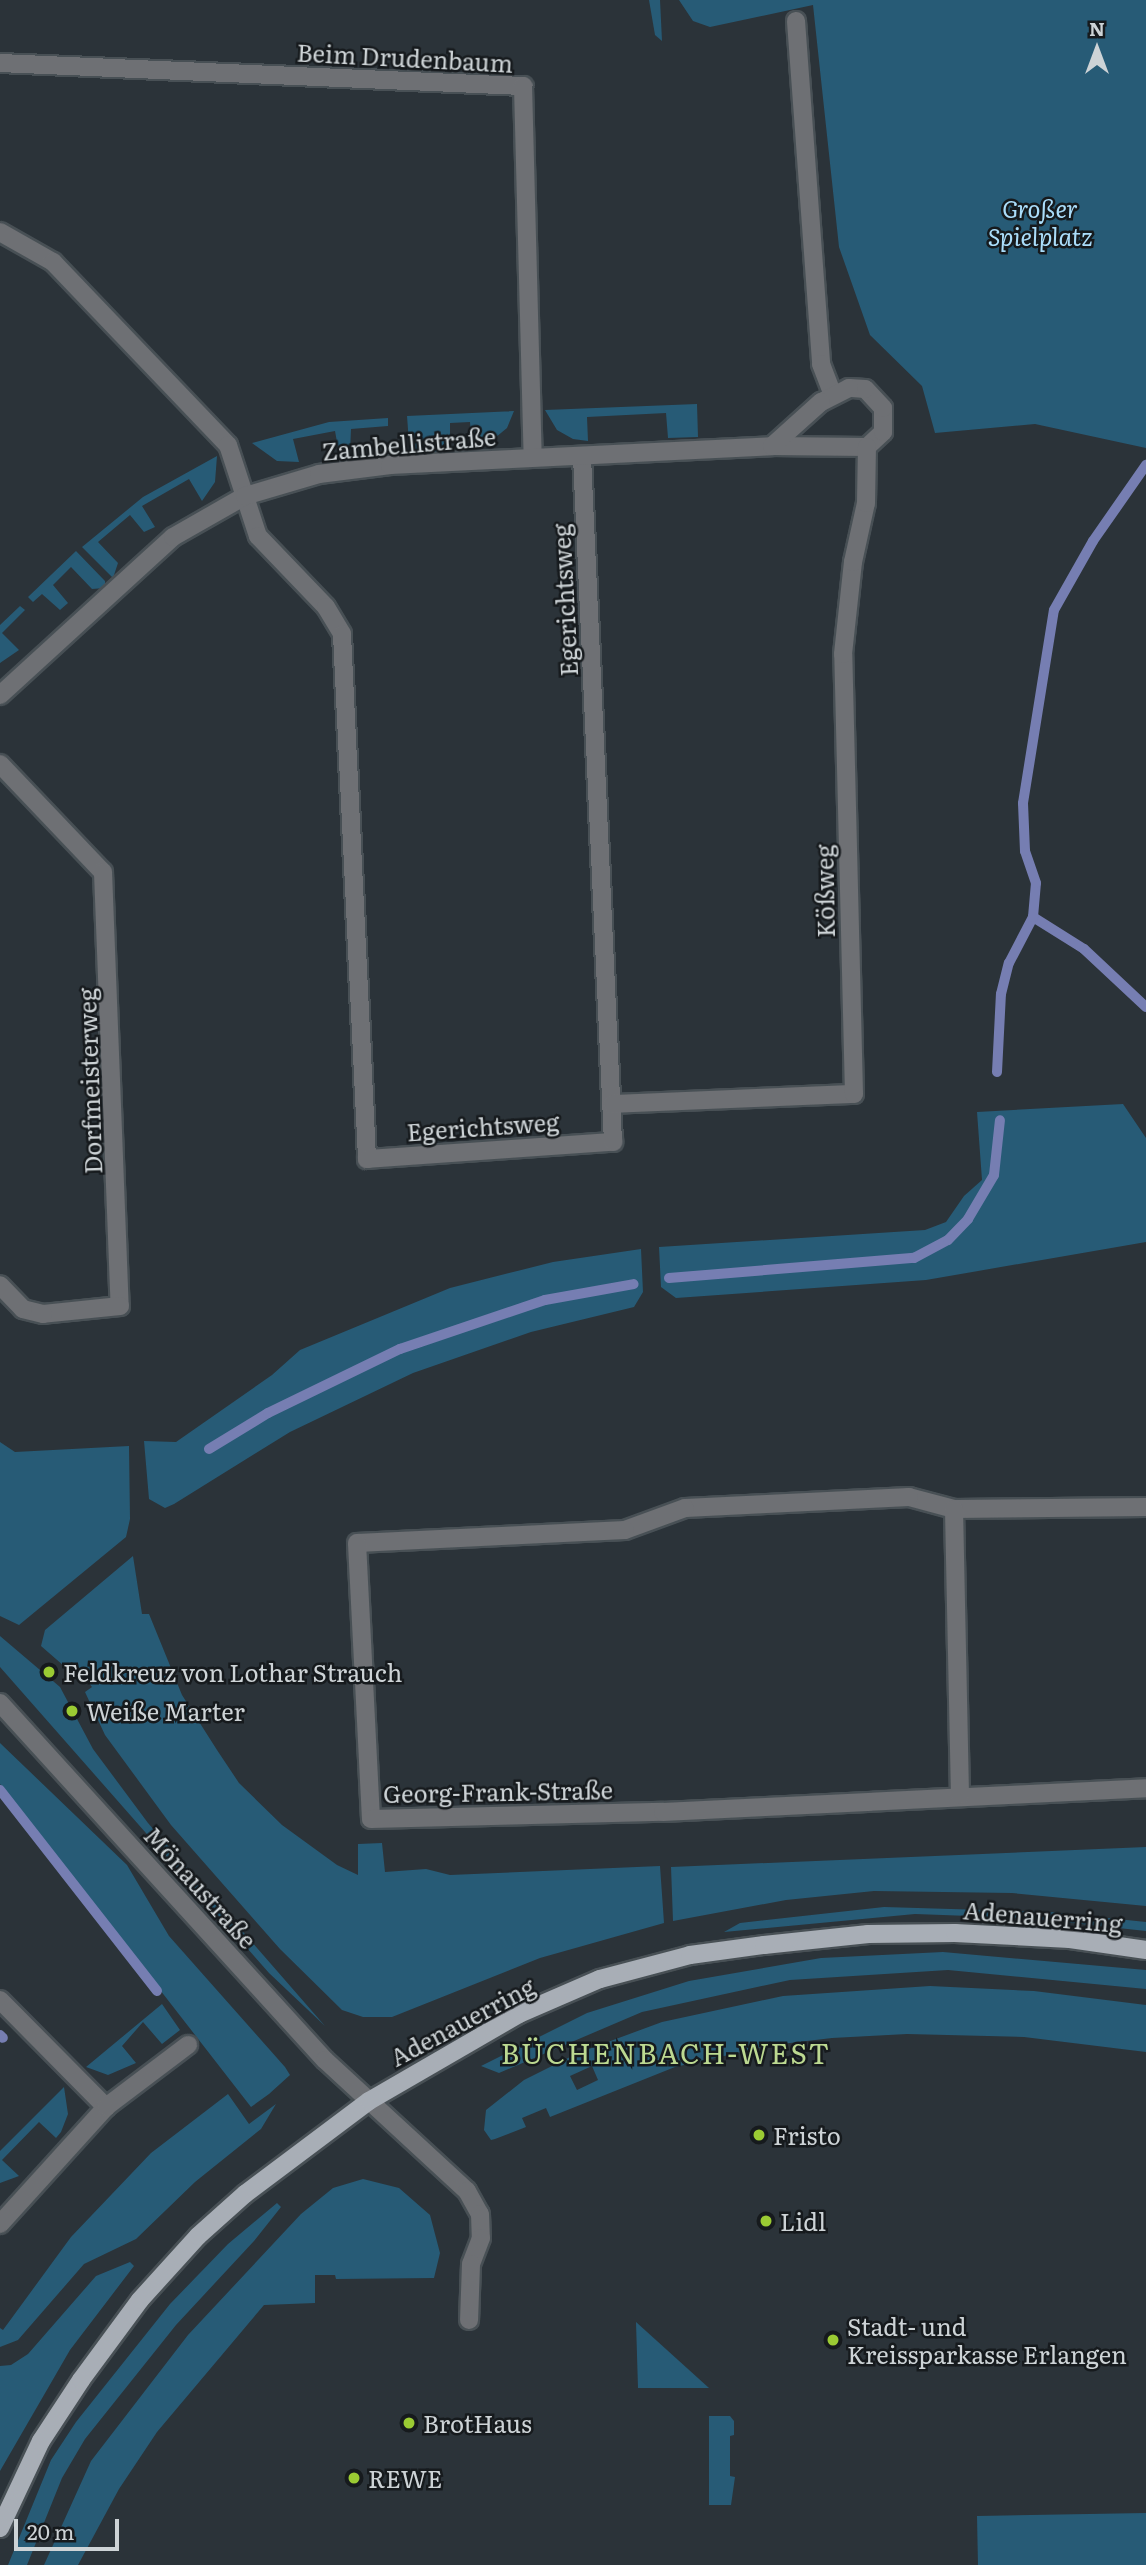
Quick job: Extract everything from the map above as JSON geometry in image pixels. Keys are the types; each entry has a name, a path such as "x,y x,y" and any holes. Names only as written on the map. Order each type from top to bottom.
{"main road":[{"name":"Adenauerring","path":"0,2528 41,2441 140,2300 245,2194 369,2101 519,2014 600,1979 690,1955 868,1934 955,1933 1070,1939 1146,1950"}],"street":[{"path":"796,21 821,364 833,395"},
{"name":"Beim Drudenbaum","path":"0,64 523,86 533,457"},
{"path":"0,232 53,262 222,439 245,496"},
{"path":"772,446 833,395 849,388 865,390 878,398 886,419 878,441 867,447"},
{"name":"Zambellistraße","path":"0,695 173,537 245,496 319,474 390,465 533,457 772,446 867,447"},
{"name":"Kößweg","path":"612,1104 854,1094 843,654 851,574 866,503 867,447"},
{"name":"Egerichtsweg","path":"245,496 258,536 326,607 342,634 367,1159 612,1142 583,456"},
{"name":"Dorfmeisterweg","path":"0,764 103,872 120,1306 43,1314 23,1310 0,1285"},
{"name":"Georg-Frank-Straße","path":"1146,1507 954,1509 909,1497 685,1508 625,1530 357,1543 371,1818 663,1812 960,1795 1146,1788"},
{"path":"954,1509 960,1795"},
{"name":"Mönaustraße","path":"0,1703 325,2060 467,2191 480,2214 481,2238 471,2264 469,2320"},
{"path":"0,2000 106,2107"},
{"path":"3,2211 106,2107 188,2045"}],"green space":[{"path":"649,0 660,0 662,41 655,35"},
{"name":"Großer Spielplatz","path":"679,0 1146,0 1146,448 1035,424 935,433 922,386 870,335 839,247 813,5 710,27 693,21"},
{"path":"697,404 698,437 668,438 666,413 587,417 588,441 573,439 557,430 545,410"},
{"path":"514,411 507,428 490,442 472,446 470,422 450,423 450,456 410,456 407,416"},
{"path":"388,418 388,426 351,429 350,452 339,453 335,431 293,439 299,462 277,461 252,443 329,422"},
{"path":"217,456 215,482 202,501 189,479 142,506 155,527 144,532 130,515 98,542 118,563 113,578 82,547 143,497"},
{"path":"76,551 105,581 105,588 92,589 71,567 53,585 68,603 60,610 42,594 33,602 28,597"},
{"path":"20,606 25,610 2,633 19,650 0,663 0,625"},
{"path":"1123,1104 1146,1138 1146,1242 926,1280 676,1298 661,1287 659,1247 925,1230 946,1222 964,1196 982,1180 977,1112"},
{"path":"641,1249 643,1292 634,1307 531,1332 413,1373 290,1432 174,1504 165,1508 149,1499 144,1441 176,1442 272,1375 300,1350 450,1288 553,1262"},
{"path":"0,1442 15,1452 129,1446 130,1519 126,1537 19,1625 0,1616"},
{"path":"133,1556 142,1614 149,1614 182,1695 217,1750 239,1783 282,1825 337,1865 358,1875 358,1844 382,1843 385,1872 426,1869 450,1875 660,1866 664,1923 540,1958 392,2017 363,2017 342,2010 280,1949 171,1825 105,1735 85,1692 92,1687 72,1662 64,1666 41,1646 45,1630"},
{"path":"0,1636 60,1687 93,1749 148,1823 325,2026 269,1973 0,1667"},
{"path":"0,1743 127,1865 169,1936 285,2067 290,2075 269,2094 251,2107 0,1784"},
{"path":"1146,1847 1146,1906 1012,1893 874,1891 786,1900 673,1921 671,1867"},
{"path":"884,1907 1050,1912 1146,1922 1146,1931 1026,1918 915,1914 724,1932 740,1923"},
{"path":"943,1952 1146,1970 1146,1989 948,1970 790,1980 642,2012 499,2073 481,2066 587,2013 689,1981 821,1958"},
{"path":"930,1986 1034,1991 1146,2005 1146,2052 1024,2037 907,2034 832,2038 773,2045 675,2067 550,2117 546,2108 522,2118 526,2127 495,2139 491,2140 484,2130 486,2110 524,2080 578,2053 662,2022 783,1996","holes":["592,2066 598,2080 577,2090 570,2076"]},
{"path":"162,2004 180,2030 162,2044 143,2022 122,2046 136,2063 108,2075 86,2067"},
{"path":"64,2087 68,2114 61,2132 56,2138 39,2122 2,2160 19,2176 0,2183 0,2151"},
{"path":"228,2094 249,2124 276,2104 261,2129 195,2182 136,2239 84,2264 18,2340 0,2347 0,2328 3,2330 71,2237 151,2153"},
{"path":"363,2179 399,2188 430,2215 440,2253 434,2278 336,2279 335,2275 315,2275 315,2303 264,2305 157,2432 119,2489 78,2565 44,2565 91,2461 188,2335 301,2214 333,2188"},
{"path":"277,2203 281,2207 254,2241 176,2325 85,2439 62,2478 27,2565 8,2565 51,2460 76,2422 170,2304 228,2244"},
{"path":"130,2262 134,2266 70,2350 0,2471 0,2366 11,2365 28,2354 96,2276"},
{"path":"636,2322 709,2388 638,2388"},
{"path":"709,2416 730,2416 734,2421 734,2435 730,2436 730,2476 735,2477 731,2505 709,2505"},
{"path":"1146,2513 1146,2565 978,2565 977,2516"}],"waterway":[{"path":"997,1072 1001,994 1009,963 1033,917 1036,883 1025,851 1023,803 1054,610 1093,541 1146,465"},
{"path":"1033,917 1084,949 1146,1007"},
{"path":"669,1278 914,1258 948,1240 968,1219 994,1175 1000,1120"},
{"path":"209,1449 268,1413 400,1349 545,1300 634,1284"},
{"path":"0,1790 157,1991"},
{"path":"0,2035 3,2038"}],"place":[{"name":"Feldkreuz von Lothar Strauch","path":"49,1672"},
{"name":"Weiße Marter","path":"72,1711"},
{"name":"Fristo","path":"759,2135"},
{"name":"Lidl","path":"766,2221"},
{"name":"Stadt- und Kreissparkasse Erlangen","path":"833,2340"},
{"name":"BrotHaus","path":"409,2423"},
{"name":"REWE","path":"354,2478"}],"district":[{"name":"BÜCHENBACH-WEST","path":"666,2052"}]}
